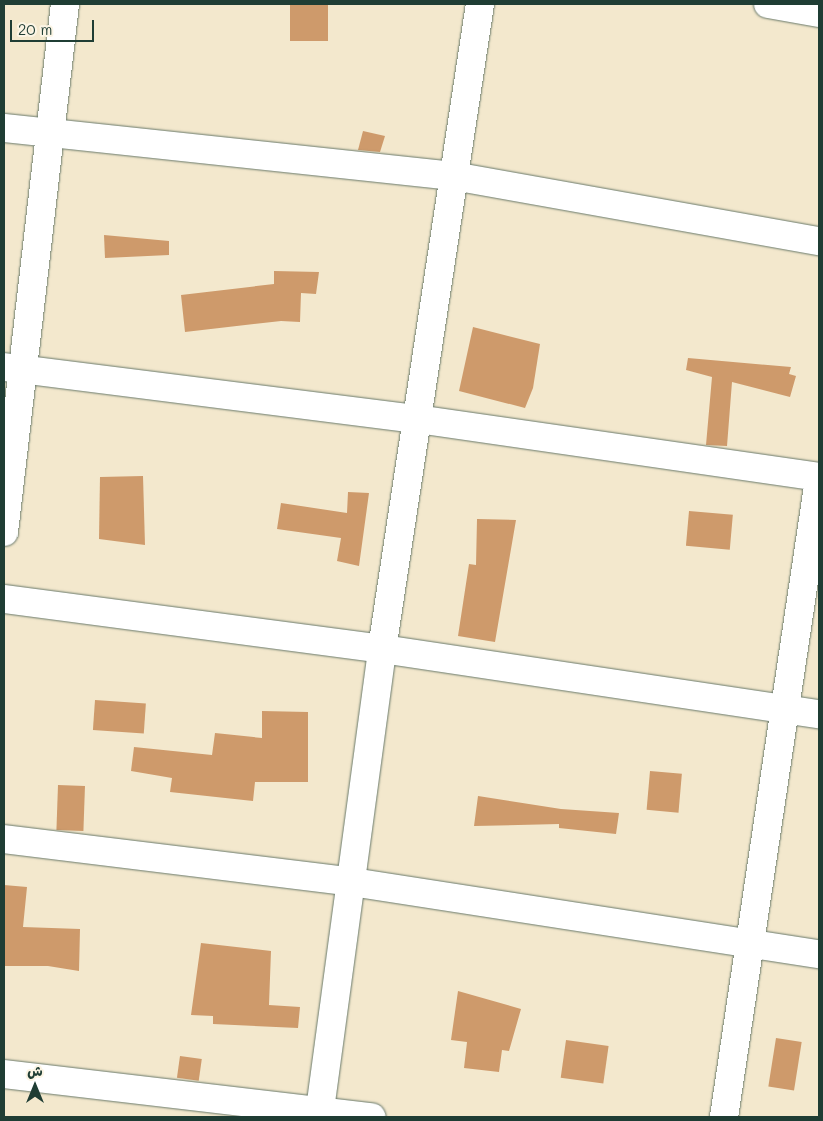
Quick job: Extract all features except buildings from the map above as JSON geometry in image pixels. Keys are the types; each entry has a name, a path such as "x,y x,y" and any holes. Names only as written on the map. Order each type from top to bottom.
{"street":[{"path":"4,532 13,368 49,133 65,4"},
{"path":"320,1113 382,649 480,4"},
{"path":"768,4 819,13"},
{"path":"4,128 453,176 819,241"},
{"path":"13,368 417,419 819,478 724,1117"},
{"path":"4,599 382,649 819,714"},
{"path":"4,839 352,882 751,941 819,954"},
{"path":"4,1074 320,1113 371,1117"}]}
